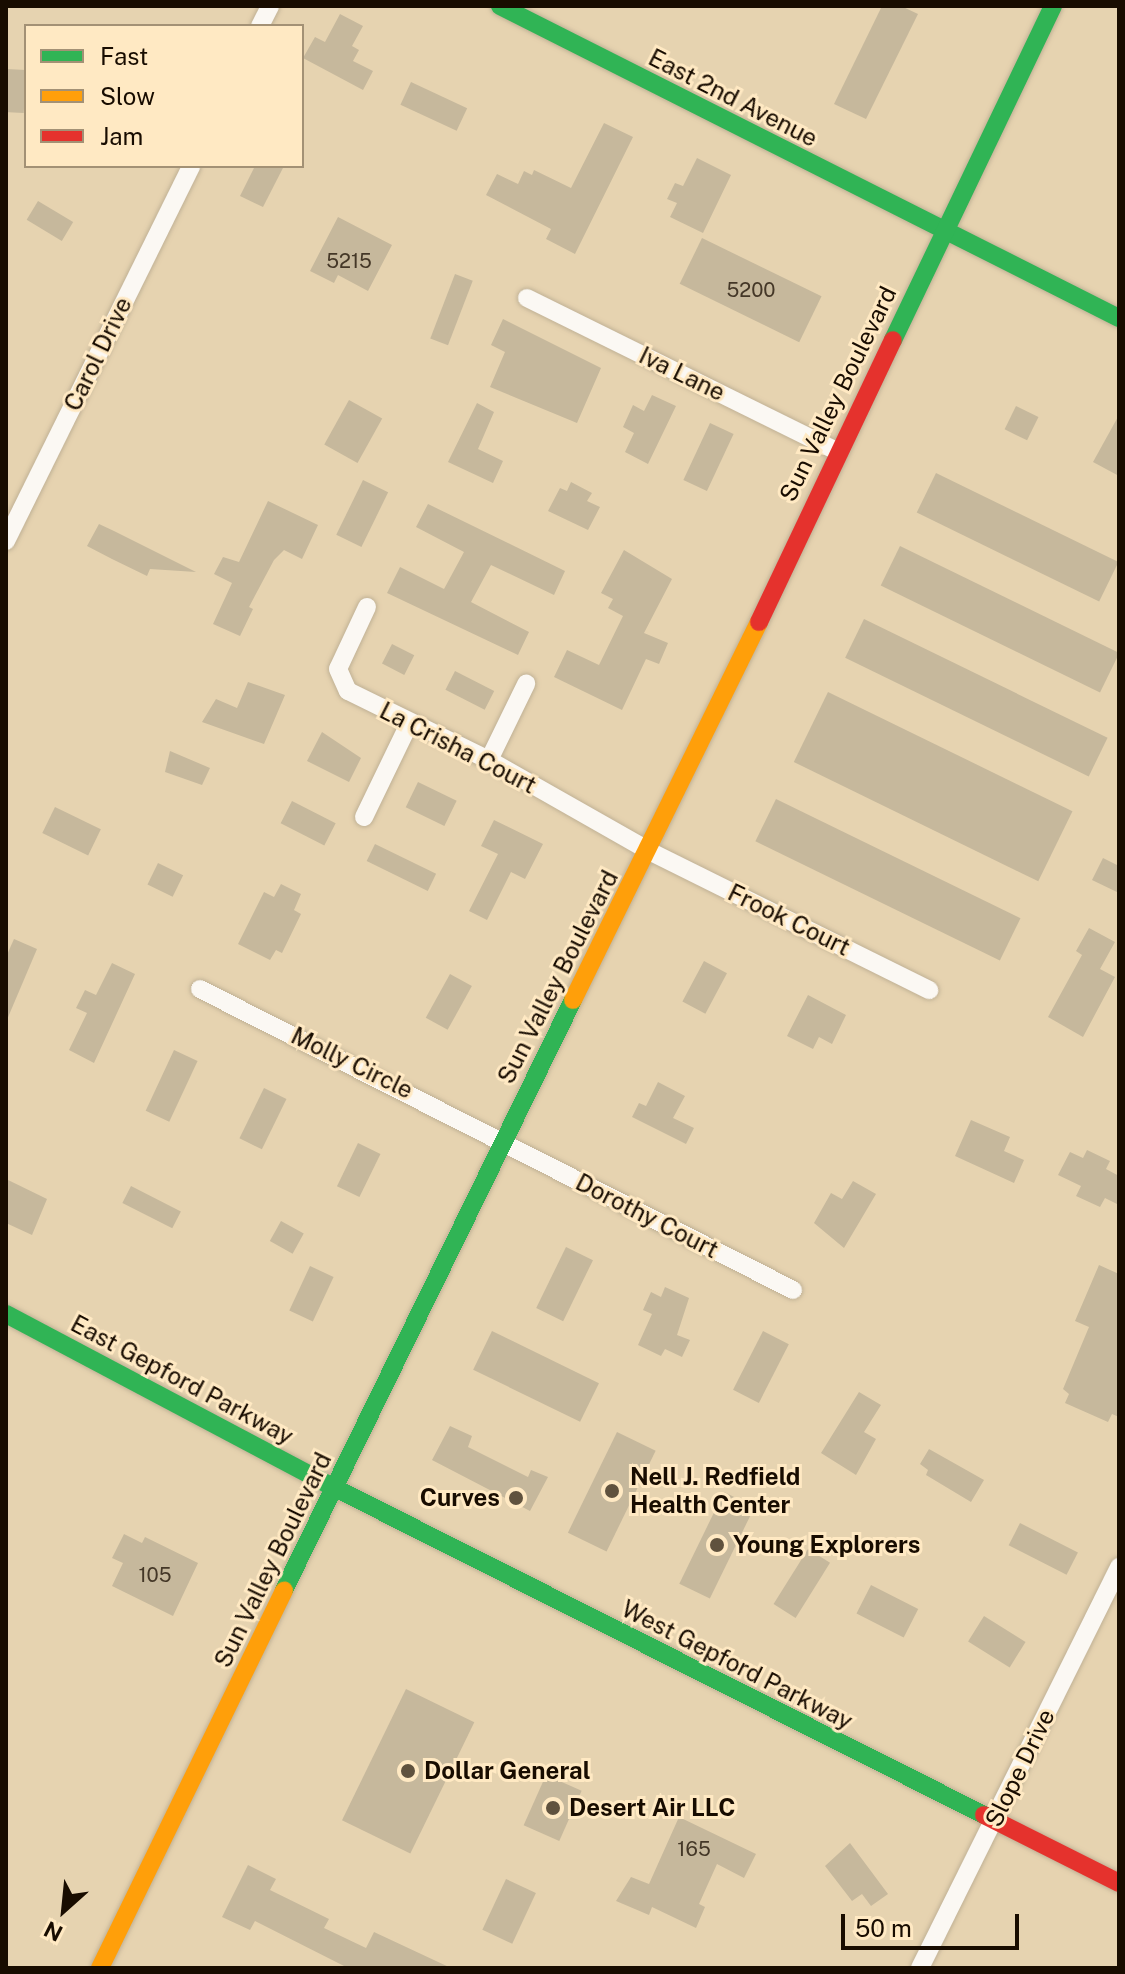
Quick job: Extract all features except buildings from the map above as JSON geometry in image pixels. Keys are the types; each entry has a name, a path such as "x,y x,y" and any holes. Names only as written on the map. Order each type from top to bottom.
{"main road":[{"name":"East 2nd Avenue","path":"500,6 943,233 1119,318"},
{"name":"Sun Valley Boulevard","path":"100,1968 502,1140 649,851 837,451 1053,6"},
{"name":"East Gepford Parkway","path":"6,1314 335,1488"},
{"name":"West Gepford Parkway","path":"335,1488 1119,1883"}],"street":[{"path":"261,24 270,6"},
{"name":"Carol Drive","path":"6,541 190,168"},
{"name":"Iva Lane","path":"527,298 837,451"},
{"name":"La Crisha Court","path":"367,607 344,649 338,669 348,691 409,724 489,760 649,851"},
{"path":"489,760 526,684"},
{"path":"364,817 409,724"},
{"name":"Frook Court","path":"649,851 929,990"},
{"name":"Molly Circle","path":"200,989 502,1140"},
{"name":"Dorothy Court","path":"502,1140 793,1290"},
{"name":"Slope Drive","path":"920,1968 1119,1567"}],"traffic: fast":[{"path":"500,6 1119,318"},
{"path":"893,340 1053,6"},
{"path":"284,1590 573,1000"},
{"path":"6,1314 335,1488 984,1815"}],"traffic: slow":[{"path":"573,1000 759,622"},
{"path":"100,1968 284,1590"}],"traffic: jam":[{"path":"759,622 893,340"},
{"path":"984,1815 1119,1883"}],"place":[{"name":"Nell J. Redfield Health Center","path":"612,1491"},
{"name":"Curves","path":"516,1498"},
{"name":"Young Explorers","path":"717,1545"},
{"name":"Dollar General","path":"408,1771"},
{"name":"Desert Air LLC","path":"553,1808"}]}
